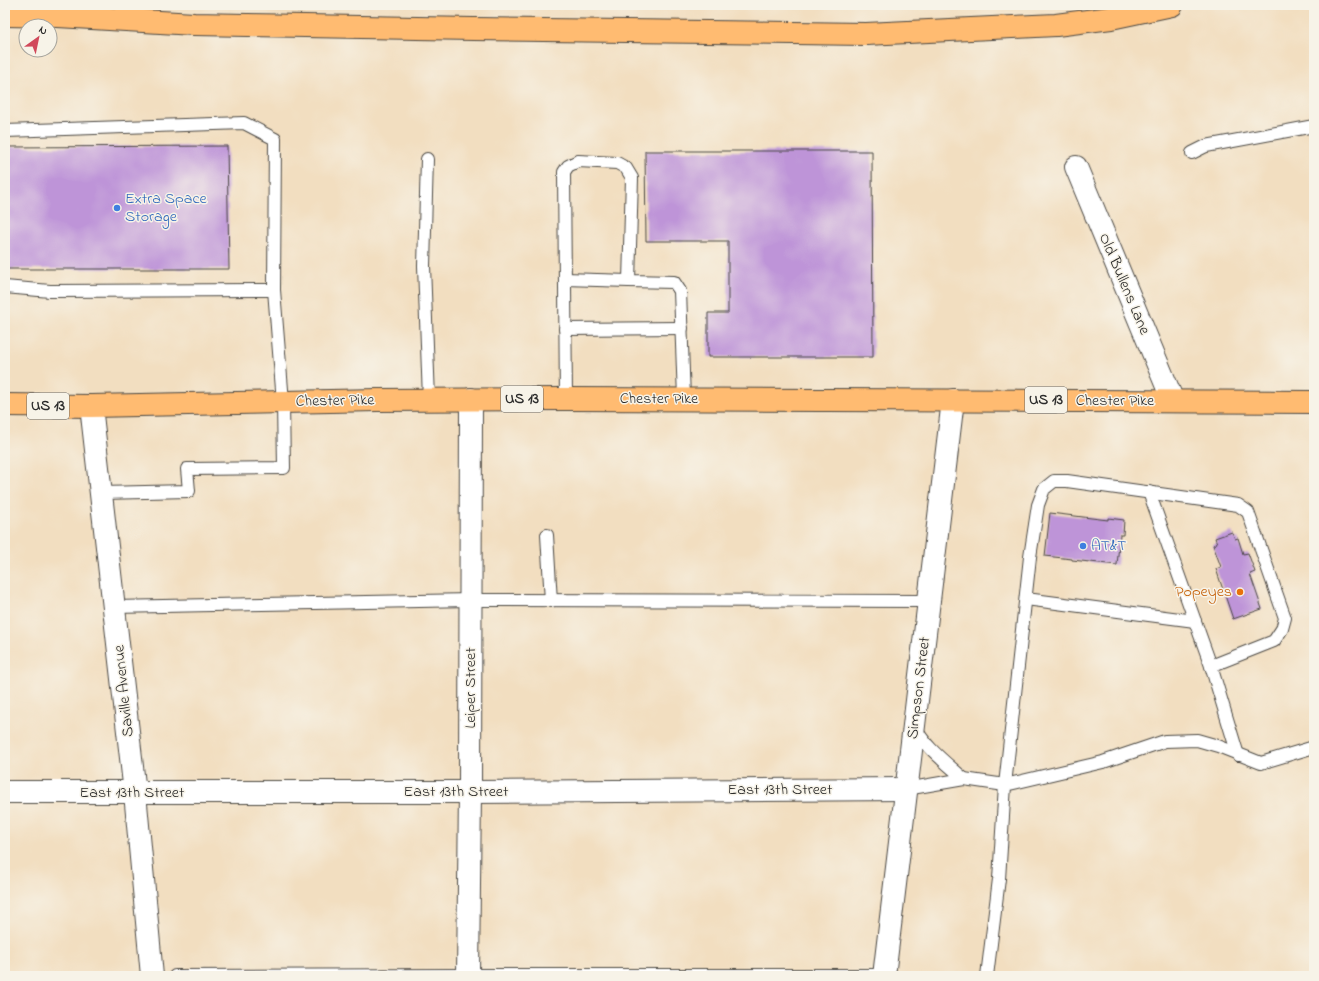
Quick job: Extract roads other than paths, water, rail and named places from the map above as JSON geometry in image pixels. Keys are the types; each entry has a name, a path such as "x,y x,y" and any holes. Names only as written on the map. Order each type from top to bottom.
{"main road":[{"path":"5,15 58,16 202,24 866,34 1056,25 1111,18 1172,5"},
{"name":"Chester Pike","path":"5,405 91,406 429,399 684,398 1314,402"}],"street":[{"name":"Old Bullens Lane","path":"1076,167 1173,401"},
{"name":"Leiper Street","path":"468,975 471,399"},
{"name":"Simpson Street","path":"884,976 953,400"},
{"name":"Saville Avenue","path":"91,406 135,793 152,976"},
{"name":"East 13th Street","path":"5,792 470,792 906,789"}],"lane":[{"path":"5,131 244,123 275,139 274,290 283,402 284,468 187,469 189,492 101,492"},
{"path":"1192,153 1206,146 1314,126"},
{"path":"426,159 424,266 429,399"},
{"path":"566,399 564,172 568,166 578,161 617,163 626,168 632,178 629,281"},
{"path":"565,279 674,282 680,291 684,398"},
{"path":"5,287 50,291 274,290"},
{"path":"565,330 682,328"},
{"path":"987,976 999,879 1005,785 1030,557 1038,505 1044,489 1054,481 1068,481 1238,505 1248,512 1285,618 1282,629 1274,641 1211,666"},
{"path":"1149,492 1211,666 1238,754"},
{"path":"547,535 551,601"},
{"path":"1026,598 1195,621"},
{"path":"114,607 471,600 929,601"},
{"path":"914,725 918,734 940,758 964,779"},
{"path":"906,789 964,779 1005,785 1103,762 1165,741 1197,740 1218,746 1261,763 1314,747"},
{"path":"175,976 884,976"}],"place":[{"name":"Extra Space Storage","path":"117,208"},
{"name":"AT&T","path":"1083,546"},
{"name":"Popeyes","path":"1240,592"}]}
